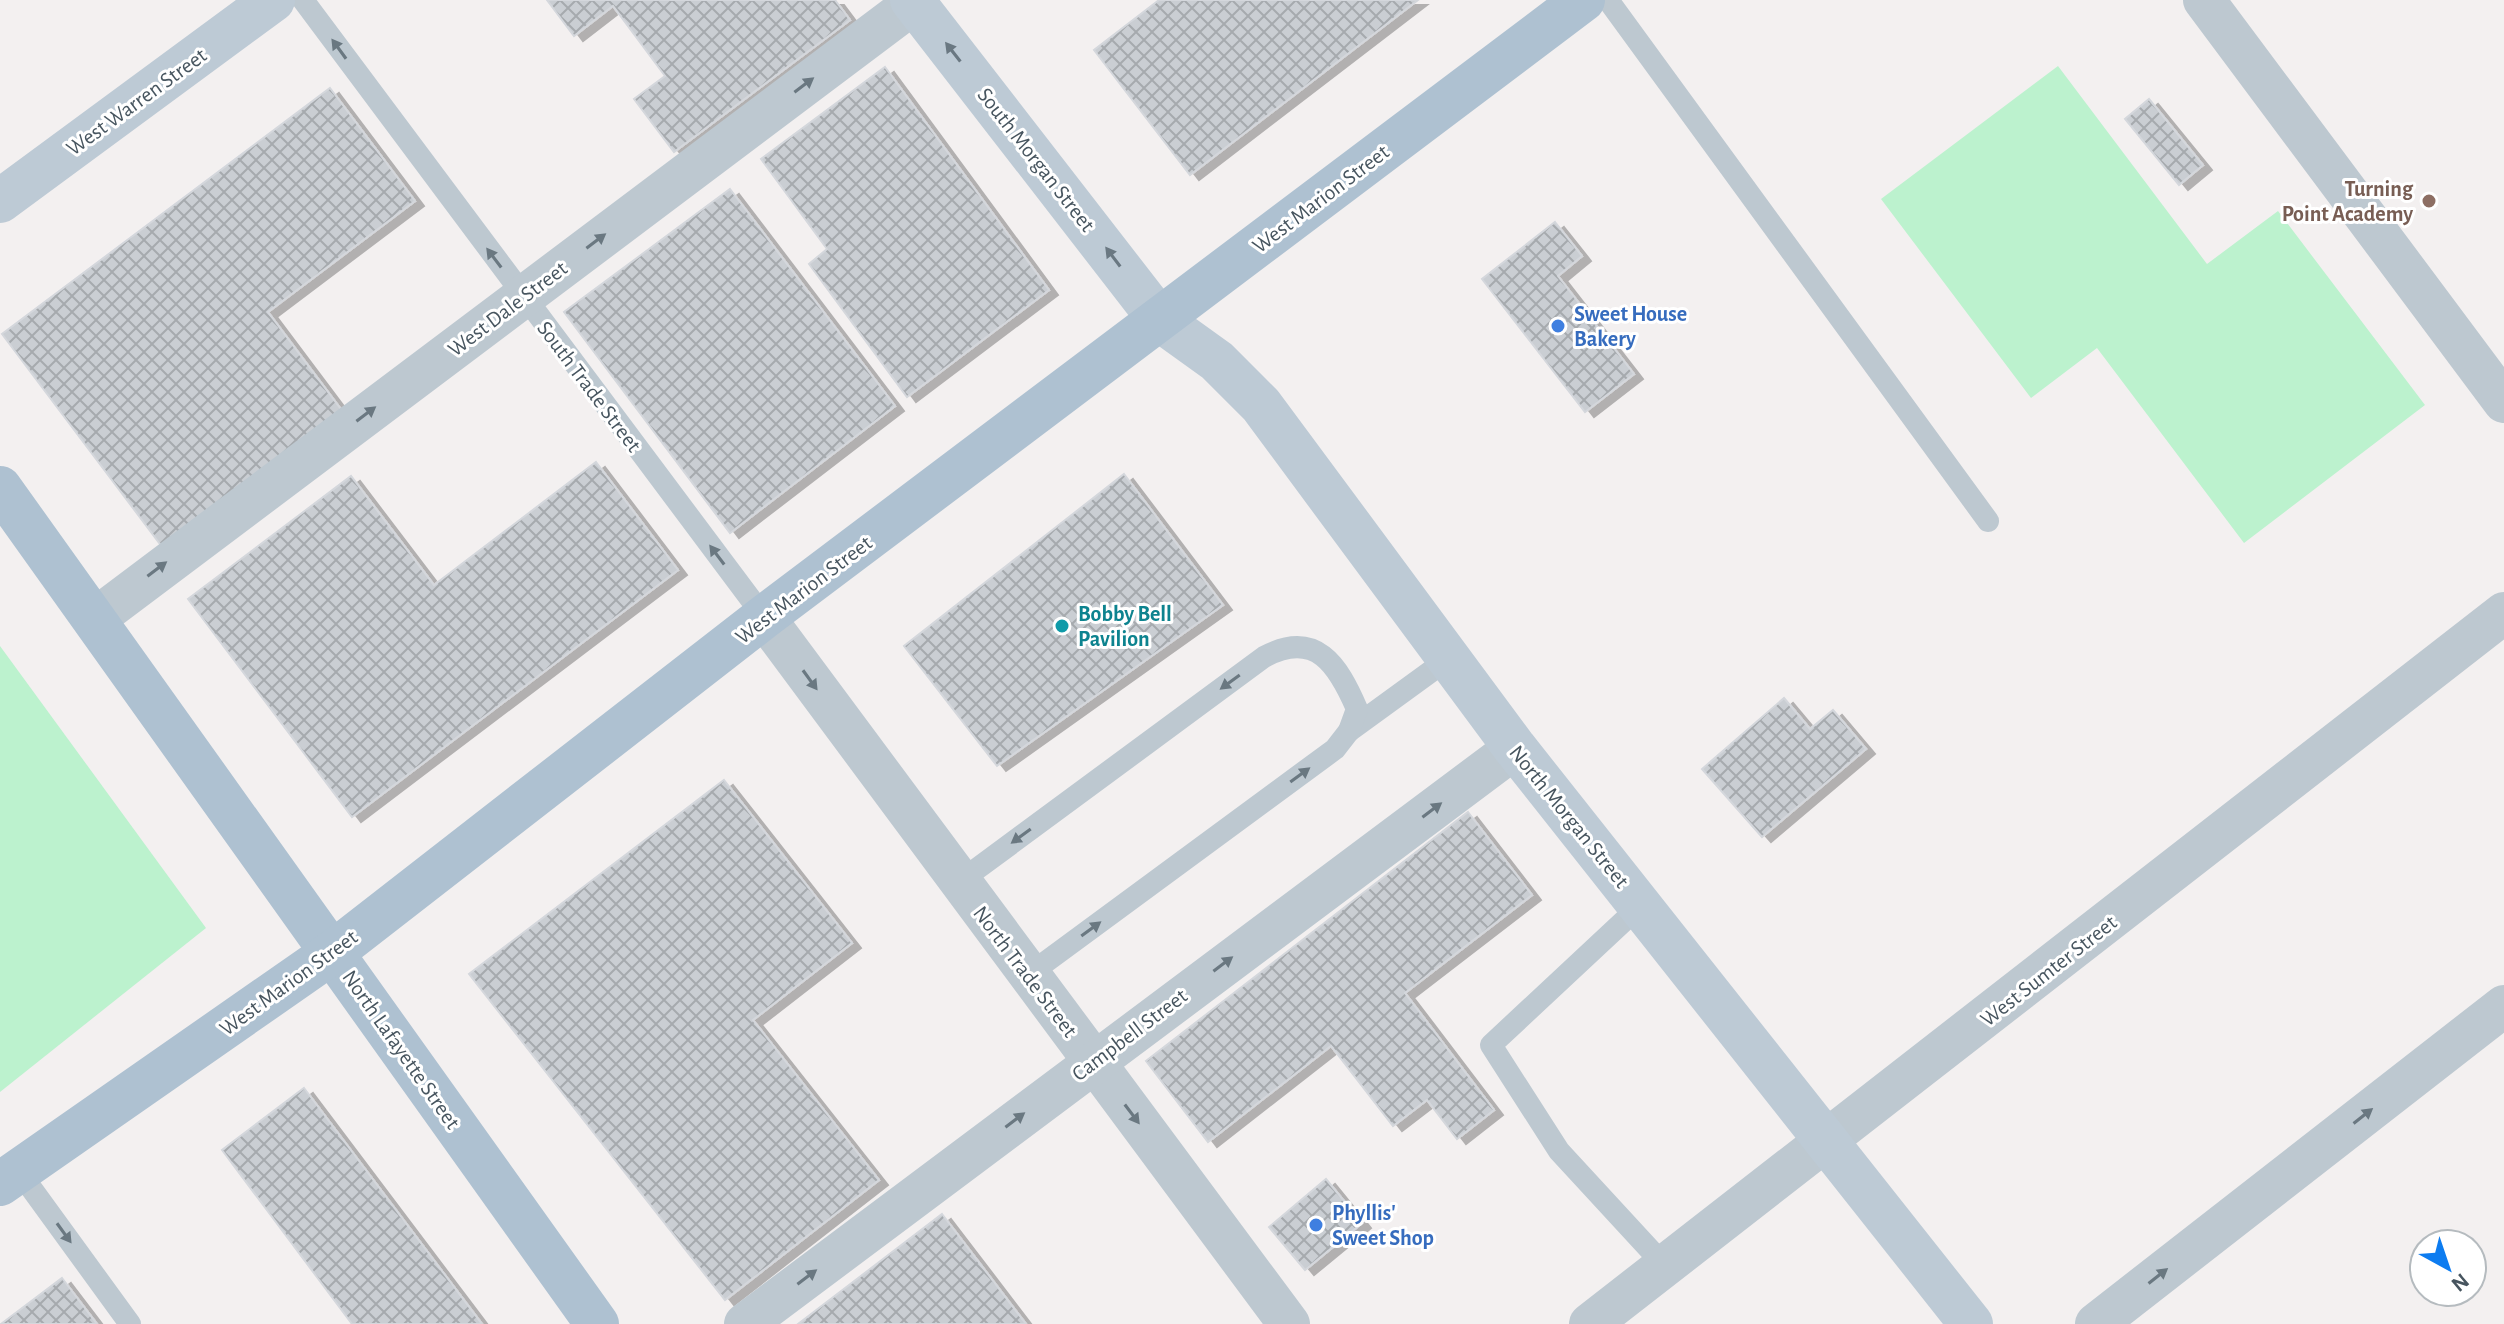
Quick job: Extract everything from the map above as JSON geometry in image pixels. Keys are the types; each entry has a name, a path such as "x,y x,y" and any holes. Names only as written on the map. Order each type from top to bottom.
{"main road":[{"name":"West Marion Street","path":"9,1177 333,952 764,617 1583,0"},
{"name":"North Lafayette Street","path":"0,488 96,618 597,1324"}],"street":[{"name":"West Warren Street","path":"0,201 273,0"},
{"path":"2204,0 2504,402"},
{"name":"West Dale Street","path":"96,618 915,1"},
{"name":"South Morgan Street","path":"915,1 1160,320"},
{"name":"North Morgan Street","path":"1160,320 1217,361 1261,405 1515,748 1828,1139 1971,1324"},
{"name":"West Sumter Street","path":"1590,1324 2311,767 2504,613"},
{"name":"North Trade Street","path":"764,617 1289,1324"},
{"name":"Campbell Street","path":"745,1324 1092,1061 1515,748"},
{"path":"2096,1324 2504,1006"}],"lane":[{"name":"South Trade Street","path":"303,0 764,617"},
{"path":"1608,0 1988,521"},
{"path":"959,882 1264,657 1284,646 1308,647 1326,657 1345,681 1357,709 1349,731"},
{"path":"1028,975 1335,749 1349,731 1448,659"},
{"path":"1641,905 1491,1045 1559,1151 1665,1266"},
{"path":"9,1177 130,1324"}],"green space":[{"path":"2058,66 2207,264 2278,211 2425,405 2244,543 2097,348 2031,398 1881,199"},
{"path":"0,646 206,928 0,1092"}],"building":[{"path":"547,0 835,0 850,20 674,152 634,99 665,76 613,6 574,36"},
{"path":"1159,0 1418,0 1190,175 1094,50"},
{"path":"885,67 1049,290 907,397 809,264 827,249 761,159"},
{"path":"330,88 415,201 268,312 346,416 166,552 2,334"},
{"path":"2149,99 2203,165 2179,185 2125,119"},
{"path":"730,189 895,406 730,533 564,312"},
{"name":"Sweet House Bakery","path":"1555,222 1582,256 1558,276 1634,374 1585,412 1482,279"},
{"path":"596,462 678,570 352,817 188,599 351,476 434,585"},
{"name":"Bobby Bell Pavilion","path":"1124,474 1223,605 997,766 904,646"},
{"path":"1784,698 1810,729 1833,710 1866,749 1762,837 1702,769"},
{"path":"724,780 852,943 753,1020 879,1180 725,1300 469,974"},
{"path":"1468,812 1532,895 1405,993 1494,1110 1457,1139 1427,1100 1393,1126 1331,1046 1208,1142 1146,1061"},
{"path":"304,1088 482,1324 352,1324 222,1150"},
{"name":"Phyllis' Sweet Shop","path":"1326,1179 1362,1223 1305,1270 1269,1227"},
{"path":"942,1214 1026,1324 798,1324"},
{"path":"62,1278 97,1324 1,1324"}],"place":[{"name":"Turning Point Academy","path":"2429,201"},
{"name":"Sweet House Bakery","path":"1558,326"},
{"name":"Bobby Bell Pavilion","path":"1062,626"},
{"name":"Phyllis' Sweet Shop","path":"1316,1225"}]}
